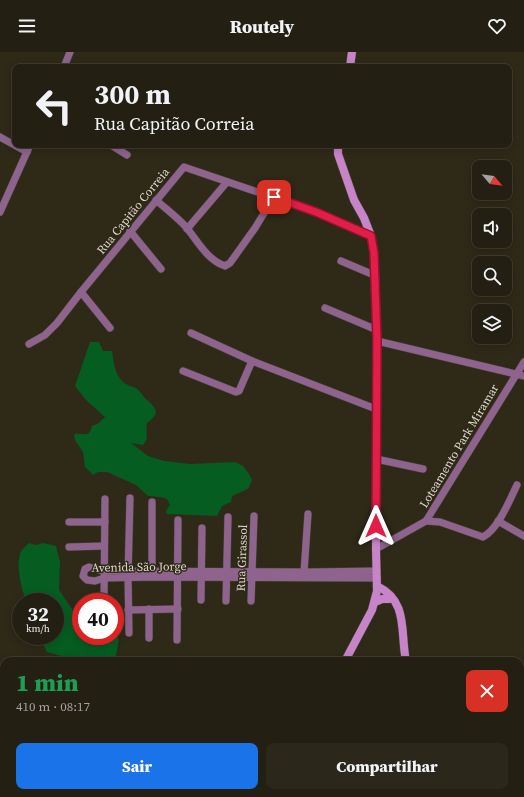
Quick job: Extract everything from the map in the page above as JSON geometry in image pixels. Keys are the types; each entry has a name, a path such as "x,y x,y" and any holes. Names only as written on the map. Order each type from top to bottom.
{"street":[{"path":"65,64 70,52"},
{"path":"350,64 352,52"},
{"path":"0,137 12,142"},
{"path":"0,212 29,148"},
{"path":"116,148 127,155"},
{"path":"338,148 338,154 354,200 364,218 371,236 374,253 377,330 377,580 375,602 368,619 347,657"},
{"name":"Rua Capitão Correia","path":"29,344 53,329 130,231 184,167 316,212 371,236"},
{"path":"187,229 227,182"},
{"path":"156,200 179,220 205,251 217,262 225,266 230,263 255,228 274,197"},
{"path":"130,231 161,268"},
{"path":"341,261 374,275"},
{"path":"81,292 110,328"},
{"path":"325,308 377,330"},
{"path":"191,333 252,360 376,409"},
{"name":"Loteamento Park Miramar","path":"377,340 524,376"},
{"path":"183,371 236,392 239,391 252,360"},
{"name":"Loteamento Park Miramar","path":"376,550 426,522 524,362"},
{"path":"376,459 423,469"},
{"path":"426,522 440,522 483,537 490,532 498,521 517,485"},
{"path":"128,633 130,498"},
{"path":"104,593 105,499"},
{"path":"152,502 152,574"},
{"path":"308,514 308,574"},
{"name":"Rua Girassol","path":"251,601 254,516"},
{"path":"226,601 228,517"},
{"path":"176,640 178,609 178,520"},
{"path":"498,521 524,536"},
{"path":"69,522 105,522"},
{"path":"201,600 202,528"},
{"path":"69,546 104,546"},
{"name":"Avenida São Jorge","path":"104,575 308,574 377,580"},
{"path":"377,580 401,615 406,657"},
{"path":"377,580 388,588 392,600"},
{"path":"375,602 382,599 392,600"},
{"path":"149,609 149,638"},
{"path":"128,610 178,609"}],"green space":[{"path":"90,342 99,342 103,351 112,351 115,368 120,379 138,390 156,410 154,416 147,423 147,437 143,445 131,443 148,456 164,461 190,464 235,462 243,466 252,480 248,489 232,496 231,502 222,506 217,516 167,514 166,511 170,505 167,499 148,496 136,485 107,472 98,472 93,475 85,467 83,452 74,436 75,434 88,434 92,426 99,423 105,417 86,400 75,386"},
{"path":"29,543 36,545 43,543 56,546 60,562 59,590 61,593 24,593 19,568 22,550"},
{"path":"64,597 72,609 72,645 118,645 116,657 65,657 47,652 44,645 64,645"}],"route":[{"path":"274,197 316,212 371,236 374,253 377,340 376,526"}]}
